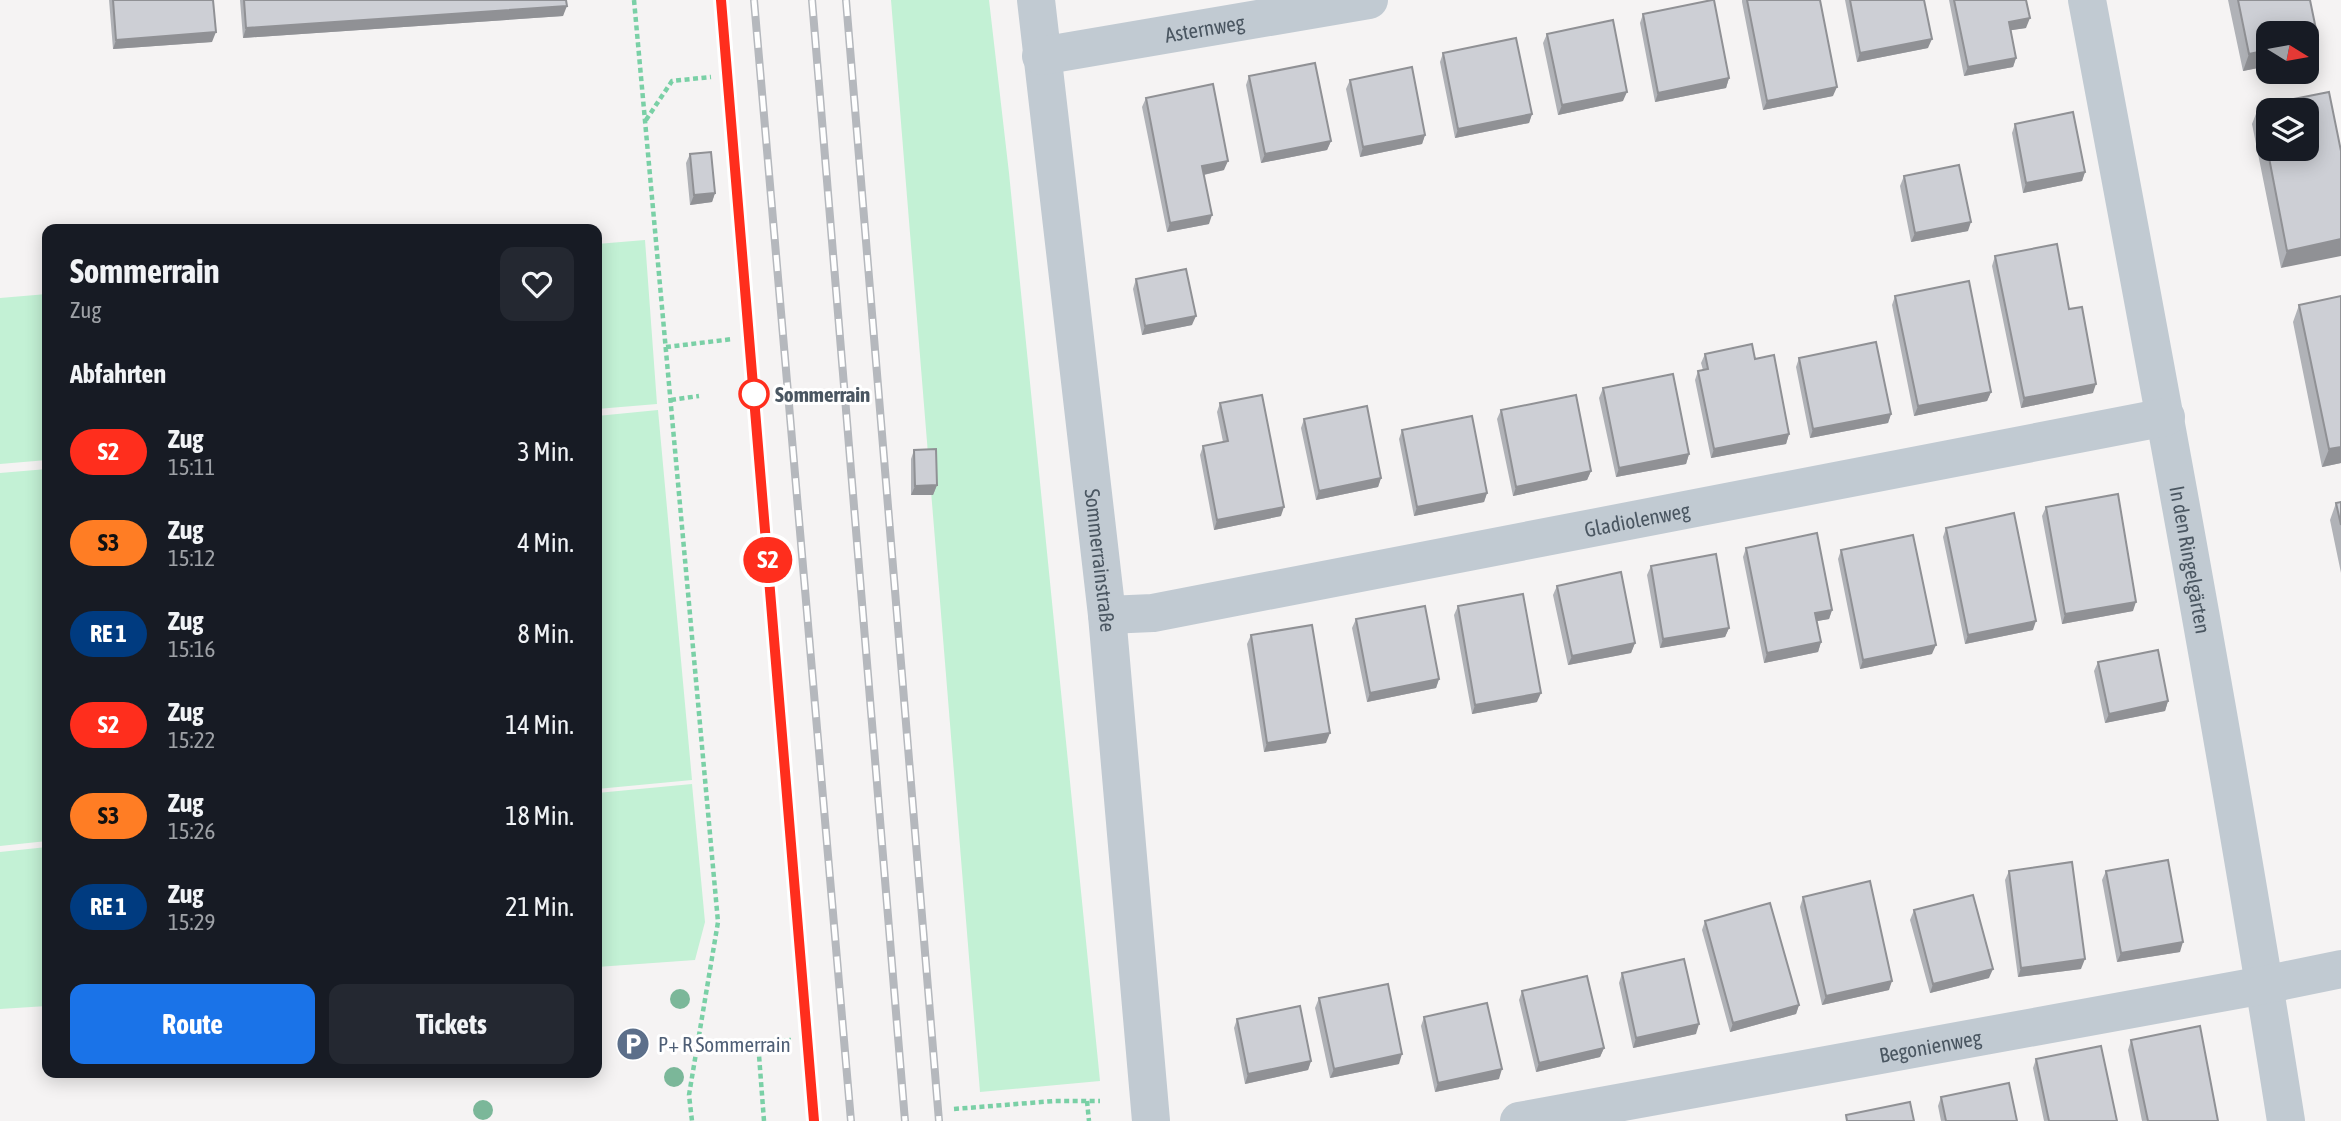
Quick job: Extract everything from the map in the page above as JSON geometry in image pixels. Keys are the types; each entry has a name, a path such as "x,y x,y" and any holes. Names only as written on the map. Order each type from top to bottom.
{"street":[{"name":"Sommerrainstraße","path":"1036,0 1107,615 1152,1121"},
{"name":"Asternweg","path":"1041,56 1369,0"},
{"name":"In den Ringelgärten","path":"2087,0 2166,417 2286,1121"},
{"name":"Gladiolenweg","path":"1107,615 1153,613 2166,417"},
{"name":"Begonienweg","path":"1519,1121 2341,969"}],"path":[{"path":"634,0 718,922 689,1095 692,1121"},
{"path":"645,121 672,81 711,77"},
{"path":"666,347 733,339"},
{"path":"671,400 699,396"},
{"path":"764,1121 758,1042 790,1040"},
{"path":"954,1109 1054,1101"},
{"path":"1087,1101 1089,1121"}],"green space":[{"path":"891,0 989,0 1009,173 1100,1081 980,1092"},
{"path":"645,240 657,404 602,409 602,244"},
{"path":"42,294 42,460 0,464 0,298"},
{"path":"658,410 692,780 602,789 602,416"},
{"path":"42,469 42,842 0,846 0,473"},
{"path":"692,784 705,922 695,960 602,967 602,793"},
{"path":"42,848 42,1006 0,1009 0,852"}],"building":[{"path":"113,0 213,0 216,32 116,40"},
{"path":"244,0 566,0 567,6 246,28"},
{"path":"1714,0 1729,78 1658,93 1643,14"},
{"path":"1747,0 1820,0 1837,87 1767,101"},
{"path":"1850,0 1924,0 1932,39 1860,53"},
{"path":"1954,0 2026,0 2030,18 2009,22 2016,58 1968,67"},
{"path":"2238,0 2310,0 2314,21 2256,21 2256,53 2249,54"},
{"path":"1613,20 1627,92 1562,105 1547,34"},
{"path":"1516,38 1532,114 1458,129 1443,53"},
{"path":"1315,63 1331,141 1265,154 1249,76"},
{"path":"1412,67 1425,135 1363,147 1350,80"},
{"path":"1213,84 1228,161 1202,166 1212,215 1170,223 1146,98"},
{"path":"2329,92 2341,151 2341,239 2287,251 2270,161 2319,161 2319,98 2299,98"},
{"path":"2073,112 2085,172 2026,183 2015,124"},
{"path":"711,152 715,193 694,195 690,154"},
{"path":"1959,165 1971,222 1915,233 1904,176"},
{"path":"2057,244 2069,309 2082,307 2096,384 2024,398 1995,256"},
{"path":"1186,269 1196,316 1145,326 1136,279"},
{"path":"1969,281 1991,392 1918,406 1895,296"},
{"path":"2341,296 2341,447 2329,449 2299,305"},
{"path":"1876,342 1891,414 1813,429 1799,358"},
{"path":"1752,344 1755,359 1774,355 1789,434 1714,449 1698,371 1708,369 1705,354"},
{"path":"1673,374 1689,454 1619,468 1603,388"},
{"path":"1262,395 1284,507 1217,520 1203,446 1228,441 1220,403"},
{"path":"1576,395 1591,471 1516,487 1501,410"},
{"path":"1367,406 1381,478 1319,491 1304,419"},
{"path":"1472,416 1487,493 1417,507 1402,430"},
{"path":"936,449 937,485 915,486 914,450"},
{"path":"2118,494 2136,602 2065,614 2046,507"},
{"path":"2341,502 2341,525 2336,503"},
{"path":"2014,513 2036,621 1968,635 1946,528"},
{"path":"1817,533 1832,610 1815,613 1821,642 1767,653 1746,548"},
{"path":"1913,535 1936,645 1863,660 1841,550"},
{"path":"1716,554 1729,628 1663,639 1651,566"},
{"path":"1621,572 1635,643 1572,656 1557,586"},
{"path":"1523,594 1541,693 1475,705 1458,606"},
{"path":"1425,606 1439,679 1370,693 1356,619"},
{"path":"1312,625 1330,733 1267,743 1251,635"},
{"path":"2158,650 2168,701 2109,714 2098,662"},
{"path":"2168,860 2183,942 2121,953 2106,871"},
{"path":"2072,862 2085,959 2021,968 2009,871"},
{"path":"1870,881 1892,981 1826,996 1803,897"},
{"path":"1973,895 1993,969 1933,984 1914,910"},
{"path":"1770,903 1799,1005 1733,1023 1705,921"},
{"path":"1684,959 1699,1024 1636,1038 1622,973"},
{"path":"1587,976 1604,1048 1539,1063 1522,991"},
{"path":"1388,984 1402,1054 1334,1069 1319,998"},
{"path":"1487,1003 1502,1069 1438,1083 1424,1017"},
{"path":"1300,1006 1311,1061 1248,1074 1237,1019"},
{"path":"2200,1026 2218,1121 2148,1121 2131,1040"},
{"path":"2101,1046 2117,1121 2049,1121 2036,1059"},
{"path":"2009,1083 2017,1121 1946,1121 1941,1097"},
{"path":"1910,1102 1914,1121 1847,1121 1846,1115"}],"railway":[{"path":"721,0 814,1121"},
{"path":"754,0 851,1121"},
{"path":"812,0 905,1121"},
{"path":"846,0 939,1121"}],"train":[{"name":"S2","path":"721,0 814,1121"}],"place":[{"name":"Sommerrain","path":"754,394"},
{"name":"P+ R Sommerrain","path":"633,1044"}]}
